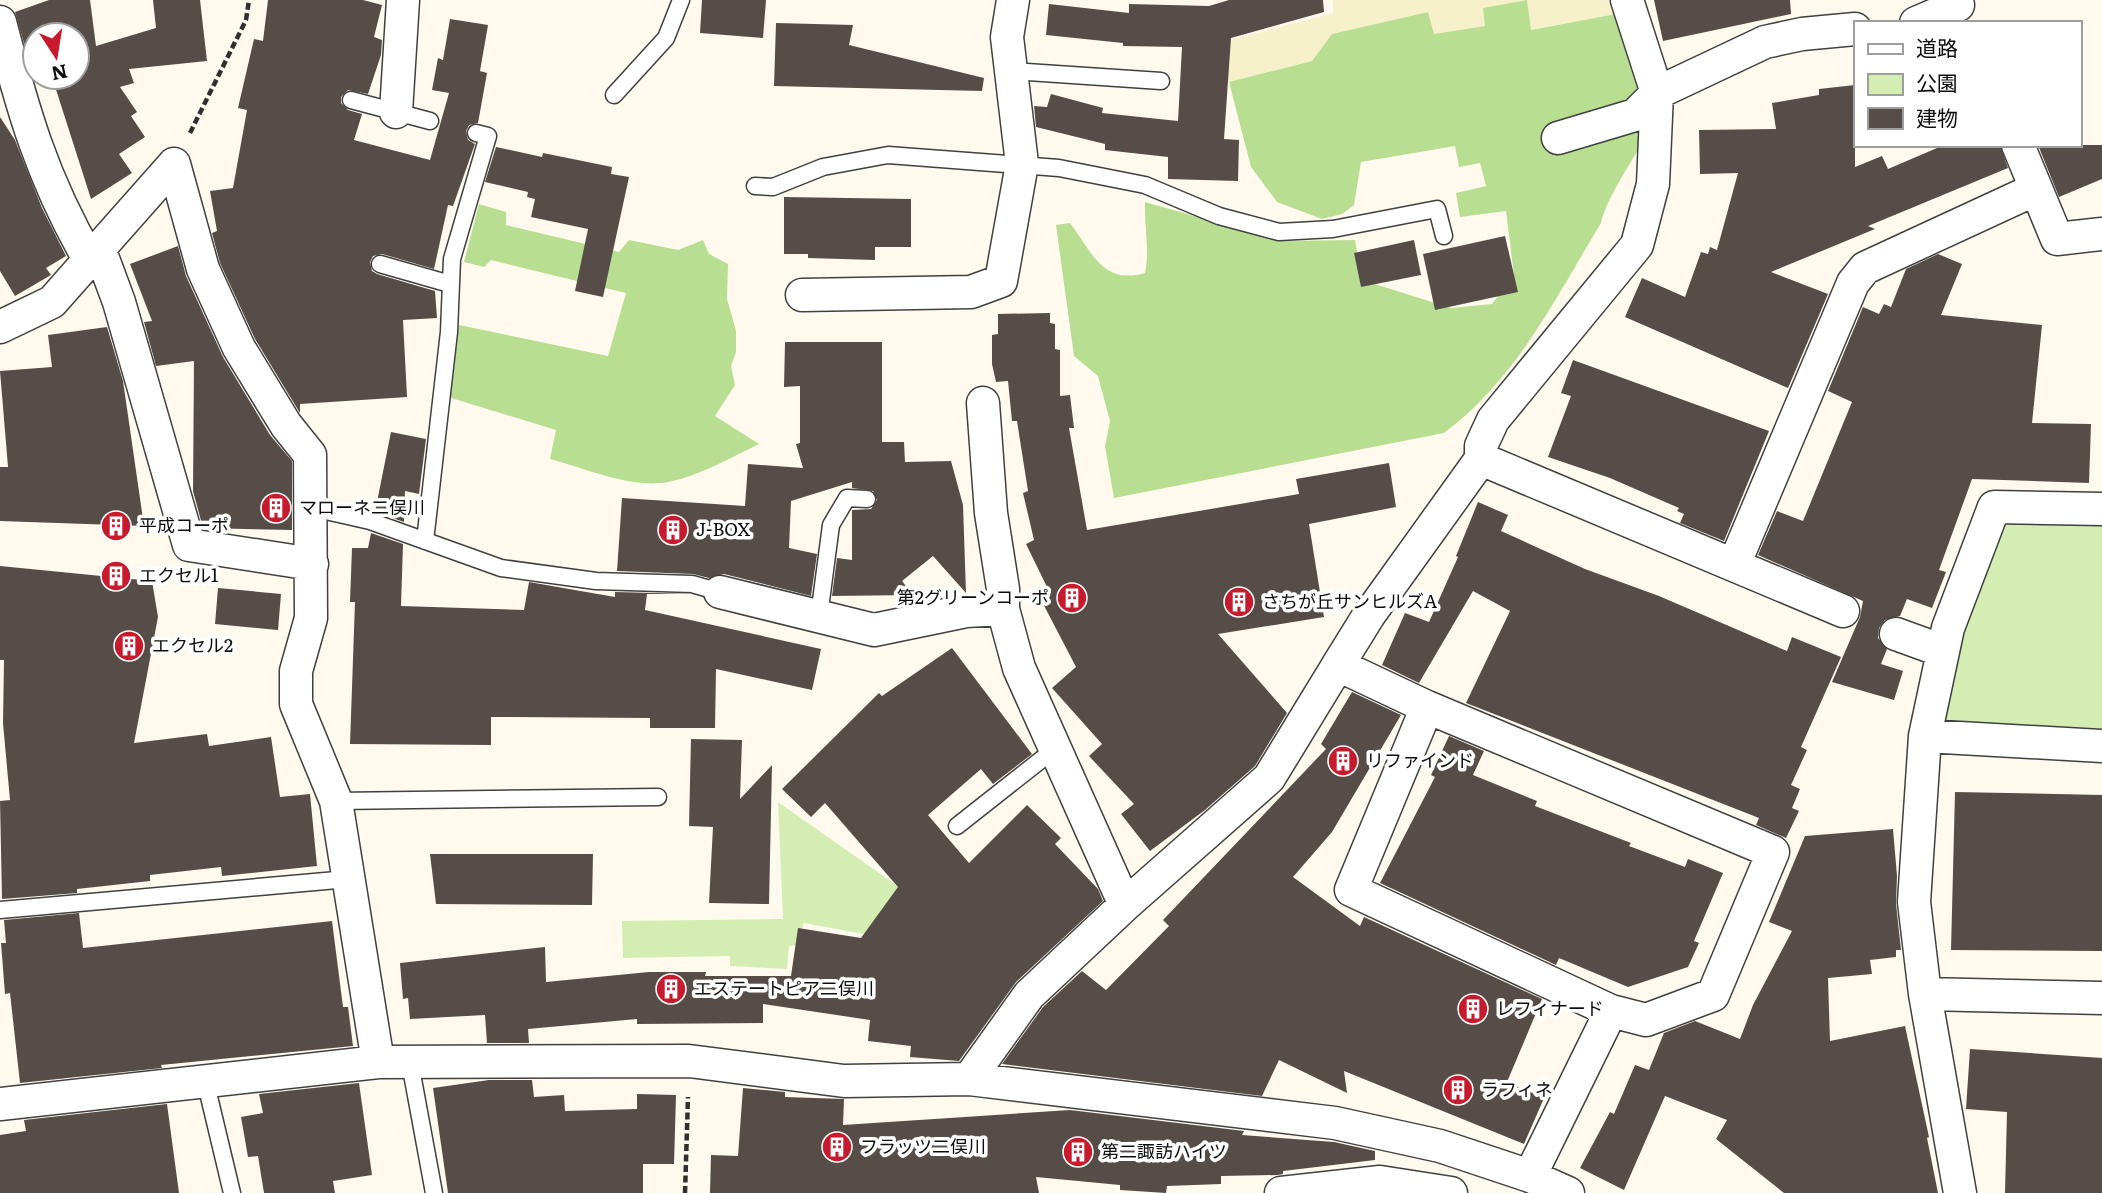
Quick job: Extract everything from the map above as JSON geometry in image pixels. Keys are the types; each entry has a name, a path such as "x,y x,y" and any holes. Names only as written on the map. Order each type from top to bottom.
{"street":[{"path":"396,112 403,0"},
{"path":"802,296 971,292 1001,281 1022,164 1007,37 1013,0"},
{"path":"969,1079 1025,999 1125,905 1269,778 1369,615 1481,459 1480,446 1493,420 1637,245 1653,184 1657,93 1627,0"},
{"path":"1923,21 1964,9"},
{"path":"0,22 31,139 64,216 94,253 119,302 189,545 312,564"},
{"path":"1558,138 1635,115 1657,93 1765,42 1802,34 1854,29"},
{"path":"2019,147 2057,239 2102,234"},
{"path":"0,327 52,302 174,164"},
{"path":"174,164 203,269 239,348 286,425 310,455 311,618 296,671 296,704 336,801 378,1062"},
{"path":"1734,565 1853,283 1865,268 2036,189"},
{"path":"983,403 991,513 1003,589 1003,609 1019,668 1125,905"},
{"path":"1481,459 1843,611"},
{"path":"1960,1193 1925,994 1914,902 1925,736 1948,628 1994,507 2102,509"},
{"path":"720,592 874,630 966,611 1003,609"},
{"path":"1896,634 1943,651"},
{"path":"1338,665 1427,708 1773,852 1713,995 1646,1020 1611,1011 1351,890 1427,708"},
{"path":"1925,736 2102,746"},
{"path":"1925,994 2102,998"},
{"path":"1530,1176 1611,1011"},
{"path":"0,1100 378,1062 689,1061 844,1081 969,1079 1335,1123 1440,1146 1530,1176 1568,1193"},
{"path":"1281,1193 1380,1182 1435,1191"}],"lane":[{"path":"614,95 666,38 681,0"},
{"path":"1011,71 1161,81"},
{"path":"351,100 430,121"},
{"path":"425,541 449,332 452,259 488,136 476,133"},
{"path":"755,186 773,187 823,167 887,155 1022,164 1145,185 1219,216 1279,232 1333,229 1437,209 1444,236"},
{"path":"380,264 450,284"},
{"path":"819,617 831,525 847,498 867,499"},
{"path":"309,507 370,521 501,568 596,581 692,584 720,592"},
{"path":"957,826 1056,748"},
{"path":"336,801 658,797"},
{"path":"0,910 348,879"},
{"path":"410,1063 434,1193"},
{"path":"205,1080 232,1193"}],"path":[{"path":"174,164 246,20 249,0"},
{"path":"685,1193 689,1061"}],"shaded area":[{"path":"1333,0 1527,0 1486,26 1433,34 1428,12 1332,34 1312,61 1229,82 1218,43 1333,13"},
{"path":"1527,0 1619,0 1621,13 1530,30"}],"green space":[{"path":"1527,0 1531,30 1621,13 1651,128 1616,188 1601,223 1551,308 1493,388 1470,412 1444,433 1114,498 1105,446 1110,421 1098,376 1074,356 1056,225 1070,223 1100,264 1118,274 1130,276 1145,273 1145,202 1283,241 1355,240 1362,280 1451,308 1492,304 1514,275 1506,211 1460,217 1456,193 1486,186 1480,163 1459,167 1455,146 1361,162 1354,205 1342,214 1322,219 1277,202 1251,167 1229,82 1312,61 1332,34 1428,12 1434,34 1485,26 1483,8"},
{"path":"479,204 506,212 506,225 619,252 629,240 678,250 703,240 709,254 728,264 727,299 736,331 736,352 731,366 735,385 715,416 759,444 691,476 668,482 639,483 550,459 556,430 448,397 459,325 608,356 626,293 491,260 484,267 464,262"},
{"path":"2002,520 2102,523 2102,731 1943,725 1954,655"},
{"path":"778,802 906,892 875,936 803,923 802,945 789,946 787,969 730,966 730,956 623,958 622,921 783,919"}],"building":[{"path":"49,0 90,0 96,46 156,28 153,0 200,0 207,61 129,69 134,83 120,87 137,112 131,116 145,137 119,154 132,173 91,199 56,91 91,91 91,21 21,21 21,33 15,12"},
{"path":"268,0 363,0 382,5 374,37 382,40 381,55 368,94 348,90 341,97 341,103 348,110 362,114 354,140 430,160 449,93 432,90 438,58 443,60 450,19 488,25 480,71 487,73 478,123 469,125 466,131 468,140 475,144 453,206 448,205 434,269 382,254 373,256 370,262 372,271 377,274 435,291 437,318 403,320 407,397 300,404 300,413 255,339 220,263 212,233 217,231 210,191 233,188 247,110 238,108 254,39 263,41"},
{"path":"702,0 766,0 763,38 700,33"},
{"path":"1229,0 1323,0 1324,12 1231,38 1224,139 1239,140 1238,181 1168,179 1168,157 1105,150 1105,144 1036,127 1034,106 1047,107 1051,94 1103,108 1102,113 1178,121 1182,47 1123,46 1123,43 1046,35 1049,4 1129,13 1129,4 1209,6"},
{"path":"1654,0 1790,0 1791,14 1663,41"},
{"path":"776,23 853,25 849,45 984,78 982,91 774,86"},
{"path":"1854,85 1855,167 1882,156 1888,169 1939,147 2001,147 2008,168 1868,226 1875,229 1771,272 1828,294 1788,388 1625,317 1642,278 1685,297 1701,252 1708,254 1710,247 1717,250 1738,173 1700,174 1699,130 1776,129 1772,103 1819,95 1819,89"},
{"path":"0,117 15,140 42,208 66,256 46,268 51,275 15,296 0,271"},
{"path":"2102,145 2102,179 2059,197 2039,147"},
{"path":"496,147 612,167 611,174 629,177 603,297 575,291 588,229 531,217 535,199 527,197 528,192 485,182"},
{"path":"784,197 911,199 911,247 875,247 875,260 808,258 808,254 784,254"},
{"path":"1505,236 1518,292 1435,310 1423,254"},
{"path":"1414,240 1421,275 1361,287 1354,253"},
{"path":"178,246 186,276 223,357 270,435 292,461 292,530 203,528 193,491 194,361 156,366 144,322 152,321 130,264"},
{"path":"1938,254 1962,264 1941,315 2042,325 2032,423 2091,424 2089,483 1972,479 1939,570 1946,572 1932,608 1907,599 1900,616 1885,620 1879,628 1878,638 1887,649 1881,664 1903,671 1894,700 1832,682 1860,617 1863,601 1758,555 1777,511 1803,521 1852,402 1828,391 1863,307 1879,314 1884,304 1891,307 1906,269"},
{"path":"1050,313 1050,323 1055,324 1055,349 1060,350 1060,396 1070,395 1074,428 1069,428 1087,530 1299,494 1296,479 1389,463 1396,507 1309,524 1324,617 1218,634 1287,713 1255,766 1205,810 1150,851 1121,814 1134,804 1089,756 1102,744 1052,688 1076,667 1038,594 1048,589 1026,544 1034,540 1023,493 1028,491 1017,421 1012,421 1008,381 996,382 992,364 992,335 998,334 998,314"},
{"path":"107,327 123,381 144,526 0,521 0,467 8,467 0,371 52,367 48,335"},
{"path":"785,342 882,342 882,442 904,442 905,462 951,461 963,505 966,593 933,556 902,581 913,595 832,596 837,558 852,560 852,510 871,509 877,500 873,491 852,488 852,482 791,501 789,548 817,554 811,596 724,574 709,578 693,574 617,571 622,498 745,506 748,464 803,468 796,444 800,443 800,386 784,387"},
{"path":"1573,360 1769,431 1724,541 1680,523 1684,514 1677,511 1679,508 1610,478 1548,457 1571,396 1561,393"},
{"path":"391,432 426,439 419,494 405,491 404,522 375,512"},
{"path":"1478,502 1508,515 1501,531 1585,569 1659,596 1787,651 1792,637 1841,657 1801,747 1807,750 1791,785 1800,789 1792,808 1799,811 1786,838 1756,825 1759,818 1466,703 1510,611 1473,591 1419,683 1382,665 1405,613 1429,622 1458,557 1456,556"},
{"path":"371,533 403,544 401,606 524,610 529,582 615,597 615,592 690,594 647,594 645,610 821,649 812,690 716,669 715,728 650,728 650,718 491,717 491,745 350,744 355,602 350,602 352,548 368,548"},
{"path":"0,566 152,581 158,617 134,743 207,734 209,746 271,737 280,797 310,794 317,866 222,876 221,867 150,875 150,881 77,889 77,893 2,899 0,801 10,800 3,723 4,660 0,660"},
{"path":"218,588 281,594 278,630 215,624"},
{"path":"952,648 1032,754 993,784 981,769 928,815 969,863 1027,805 1061,838 1055,844 1098,889 1103,901 1016,982 959,1061 910,1057 911,1046 868,1041 870,1020 763,1004 763,1023 637,1024 637,1019 528,1029 529,1043 487,1043 485,1015 410,1019 408,998 403,999 400,963 545,947 546,982 649,972 706,972 705,976 791,976 798,928 861,938 898,887 825,803 811,817 782,789 879,693 882,696"},
{"path":"1352,692 1401,715 1332,832 1293,877 1360,926 1364,917 1542,999 1507,1082 1544,1098 1524,1144 1344,1071 1347,1093 1279,1060 1262,1096 1002,1064 1043,1007 1082,971 1106,990 1169,926 1163,920 1326,749 1321,744"},
{"path":"1449,736 1484,751 1473,775 1537,801 1535,806 1685,867 1688,859 1723,873 1694,941 1699,943 1688,967 1628,987 1559,958 1556,965 1380,883 1435,777 1431,775"},
{"path":"691,739 742,740 740,799 772,765 769,904 709,903 713,827 689,826"},
{"path":"1955,792 2102,795 2102,951 1951,950"},
{"path":"1893,829 1901,950 1896,950 1896,957 1870,960 1872,974 1828,978 1830,1041 1905,1026 1938,1193 1784,1193 1716,1139 1727,1120 1665,1096 1624,1190 1580,1168 1610,1112 1614,1114 1635,1065 1649,1070 1664,1033 1695,1021 1740,1039 1753,1005 1792,931 1769,922 1805,836"},
{"path":"430,854 593,854 592,905 436,904"},
{"path":"79,913 83,948 332,921 343,1007 348,1007 353,1046 161,1065 162,1068 20,1083 10,993 5,994 1,943 6,943 4,920"},
{"path":"1970,1049 2102,1058 2102,1193 2005,1193 2007,1112 1966,1109"},
{"path":"489,1080 532,1080 534,1097 564,1095 565,1111 637,1109 637,1094 676,1095 674,1164 643,1164 643,1193 448,1193 433,1088"},
{"path":"359,1083 372,1175 333,1181 335,1193 264,1193 258,1156 248,1157 241,1117 263,1113 259,1094"},
{"path":"743,1088 785,1092 785,1097 844,1099 843,1125 1070,1110 1244,1131 1242,1135 1334,1142 1375,1151 1375,1160 1283,1171 1283,1174 1278,1175 1221,1176 1221,1184 1167,1186 1166,1193 1120,1190 1120,1185 1036,1177 1039,1193 710,1193 711,1155 738,1156"},
{"path":"167,1104 179,1193 0,1193 0,1135 26,1131 24,1120"}],"place":[{"name":"マローネ二俣川","path":"276,508"},
{"name":"平成コーポ","path":"116,526"},
{"name":"J-BOX","path":"673,530"},
{"name":"エクセル1","path":"116,576"},
{"name":"第2グリーンコーポ","path":"1072,598"},
{"name":"さちが丘サンヒルズA","path":"1239,602"},
{"name":"エクセル2","path":"129,646"},
{"name":"リファインド","path":"1343,761"},
{"name":"エステートピア二俣川","path":"671,989"},
{"name":"レフィナード","path":"1473,1009"},
{"name":"ラフィネ","path":"1458,1090"},
{"name":"フラッツ二俣川","path":"837,1147"},
{"name":"第二諏訪ハイツ","path":"1078,1152"}]}
